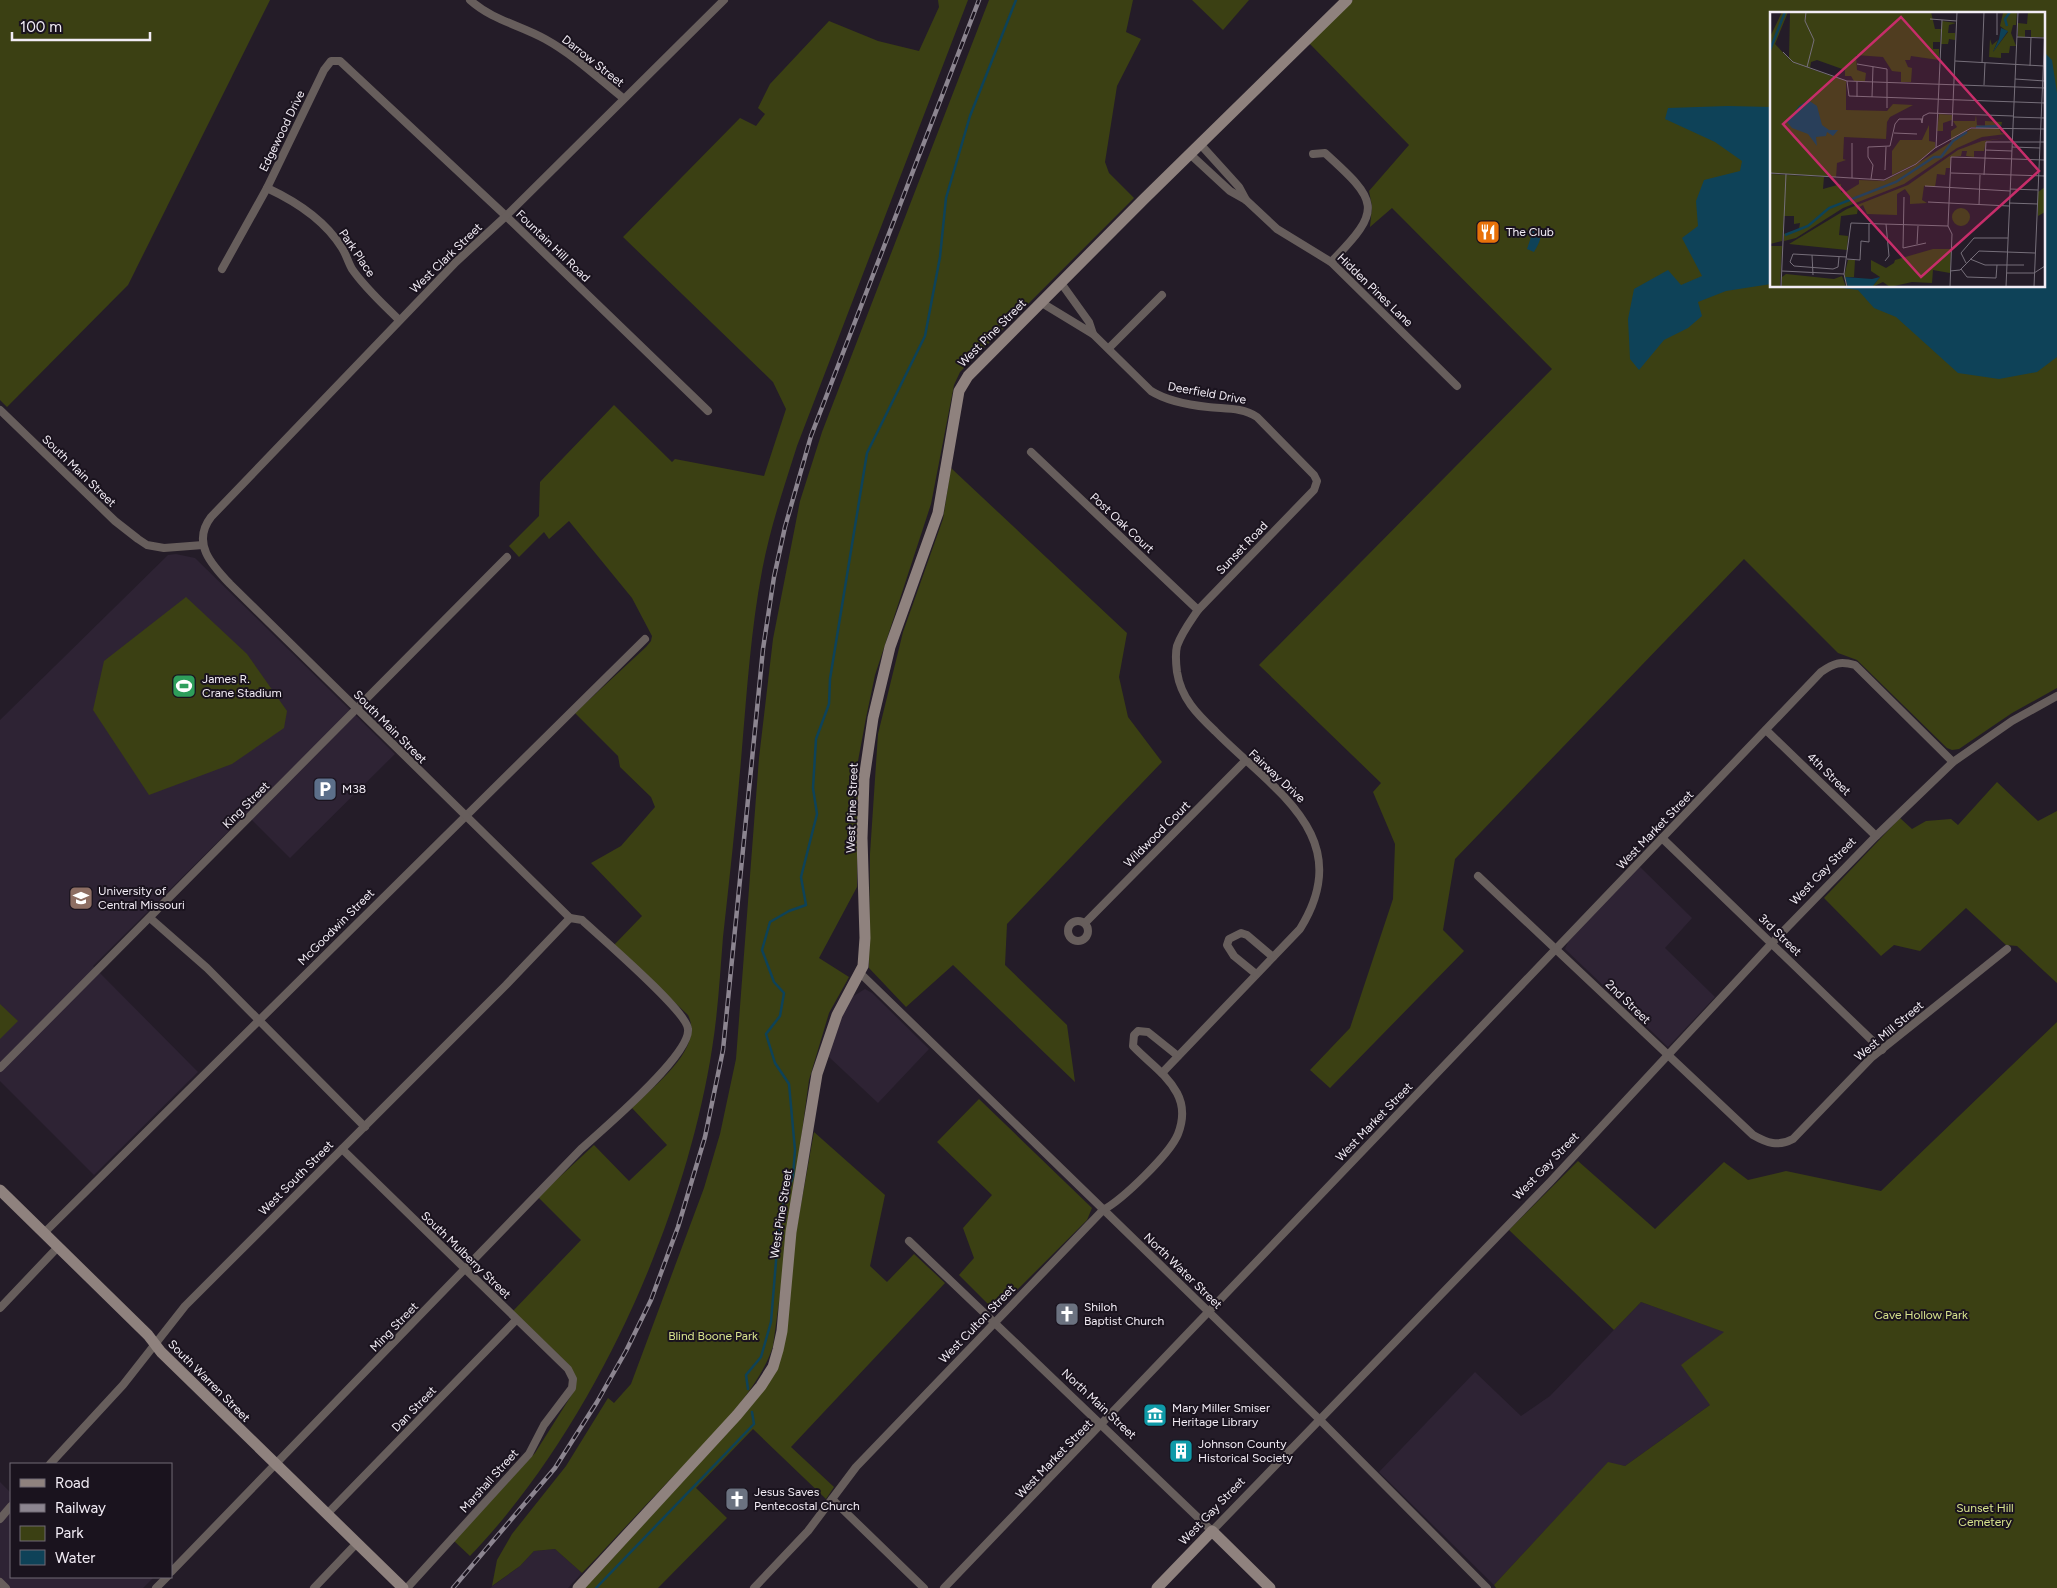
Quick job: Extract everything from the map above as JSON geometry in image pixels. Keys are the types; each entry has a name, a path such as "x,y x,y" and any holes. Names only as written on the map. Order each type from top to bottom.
{"street":[{"name":"West Clark Street","path":"203,545 204,530 211,517 399,320 724,0"},
{"name":"West Pine Street","path":"578,1588 737,1415 761,1386 773,1367 782,1331 790,1240 817,1076 837,1015 860,973 865,938 862,838 864,779 873,718 890,647 938,513 959,391 968,376 1347,0"},
{"name":"Darrow Street","path":"472,1 491,16 544,38 561,48 623,98"},
{"name":"Edgewood Drive","path":"222,269 267,188 324,70 332,61 340,61 381,98"},
{"name":"Fountain Hill Road","path":"381,98 708,411"},
{"name":"Hidden Pines Lane","path":"1201,145 1239,187 1246,200"},
{"path":"1313,154 1325,153 1354,179 1365,196 1368,206 1364,225 1356,237 1331,262"},
{"name":"Hidden Pines Lane","path":"1191,155 1230,191 1246,200 1277,229 1331,262 1456,386"},
{"name":"Park Place","path":"267,188 288,197 327,229 341,247 352,269 399,320"},
{"name":"Deerfield Drive","path":"1061,283 1089,322 1093,334"},
{"path":"1109,348 1162,296"},
{"name":"Deerfield Drive","path":"1042,303 1093,334 1151,391 1159,396 1206,407 1248,411 1257,417 1314,475 1317,481 1314,490 1302,502"},
{"name":"South Main Street","path":"0,410 115,521 147,545 164,548 203,545 210,562 230,584 464,816 570,918 582,920 675,1007 688,1026 685,1045 635,1099"},
{"name":"Post Oak Court","path":"1031,452 1198,610"},
{"name":"Sunset Road","path":"1198,610 1302,502"},
{"name":"King Street","path":"0,1068 507,557"},
{"name":"Fairway Drive","path":"1162,1072 1300,929 1310,913 1317,893 1320,872 1312,831 1302,815 1195,712 1185,697 1178,681 1176,648 1185,628 1198,610"},
{"name":"McGoodwin Street","path":"44,1233 645,639"},
{"name":"West Market Street","path":"944,1588 1103,1424 1208,1310 1821,672 1832,664 1842,661 1855,665 1952,762"},
{"name":"West Gay Street","path":"1156,1588 1669,1056 1772,943 1876,836 1952,762 2012,721 2057,696"},
{"name":"4th Street","path":"1766,730 1876,836"},
{"name":"Wildwood Court","path":"1085,923 1245,761"},
{"name":"3rd Street","path":"1662,838 1882,1050"},
{"name":"2nd Street","path":"1478,876 1752,1135 1765,1142"},
{"path":"150,918 201,962 365,1126"},
{"name":"West South Street","path":"51,1463 123,1385 185,1306 570,918"},
{"path":"1256,974 1230,952 1227,945 1229,939 1240,933 1247,935 1273,957"},
{"name":"West Mill Street","path":"1765,1142 1785,1143 1793,1139 1882,1050 2007,949"},
{"name":"North Water Street","path":"860,973 1208,1310 1487,1588"},
{"name":"West Culton Street","path":"754,1588 808,1531 852,1471 1103,1210 1114,1204 1165,1153 1178,1136 1182,1111 1178,1095 1162,1072 1133,1046 1134,1035 1143,1030 1148,1032 1178,1056"},
{"name":"Ming Street","path":"172,1571 581,1150 635,1099"},
{"name":"South Mulberry Street","path":"342,1149 568,1369 573,1379"},
{"name":"South Warren Street","path":"0,1190 148,1335 154,1345 403,1588"},
{"name":"North Main Street","path":"909,1241 995,1321 1056,1383 1103,1424 1270,1588"},
{"path":"0,1308 58,1247"},
{"name":"Dan Street","path":"327,1514 516,1320"},
{"name":"Marshall Street","path":"407,1588 529,1454 544,1425 567,1397 572,1388 573,1379"},
{"path":"832,1499 924,1588"},
{"path":"0,1519 10,1507"},
{"path":"314,1588 356,1544"},
{"path":"156,1588 166,1578"},
{"path":"0,1582 6,1588"}],"shaded area":[{"name":"University of Central Missouri","path":"176,554 195,558 395,754 290,858 246,814 93,966 198,1072 94,1175 0,1081 0,720 168,555"},
{"path":"1639,866 1692,918 1665,948 1715,997 1668,1047 1565,949 1568,942"},
{"path":"865,989 872,993 929,1049 878,1103 828,1056 837,1023 852,997"},
{"path":"1641,1302 1725,1332 1710,1405 1625,1466 1608,1463 1494,1585 1379,1472 1475,1372 1521,1416 1550,1396"},
{"path":"0,1482 10,1492 10,1578 153,1578 143,1588 0,1588"},
{"path":"555,1549 582,1573 568,1588 490,1588 520,1566 534,1551"}],"green space":[{"path":"0,0 270,0 128,285 7,407 0,400"},
{"path":"938,0 968,0 797,446 765,555 758,593 750,659 714,1035 699,1115 680,1183 656,1252 627,1320 593,1385 555,1448 514,1505 470,1556 454,1541 535,1453 576,1388 576,1378 568,1364 513,1311 581,1240 538,1197 594,1145 629,1181 667,1145 632,1108 663,1078 683,1054 689,1041 691,1028 688,1015 614,945 642,916 591,863 621,846 655,807 651,797 620,767 618,756 575,713 646,647 651,641 652,636 632,598 569,521 549,539 544,532 519,557 509,546 539,516 540,482 614,405 672,462 675,459 764,476 786,409 773,382 623,237 740,118 756,126 765,114 758,108 770,84 829,21 878,41 919,51 939,7"},
{"name":"Blind Boone Park","path":"989,0 1133,0 1126,32 1141,39 1117,86 1105,162 1109,173 1134,198 960,372 954,385 931,504 875,675 866,718 858,761 857,887 819,958 849,977 829,1013 809,1080 773,1346 766,1364 755,1383 726,1420 582,1573 555,1549 534,1551 520,1566 492,1586 497,1560 512,1534 566,1466 608,1398 614,1403 631,1384 704,1188 720,1134 736,1059 759,758 773,639 800,501 822,432"},
{"path":"1192,0 1249,0 1223,30"},
{"path":"1353,0 2057,0 2057,688 2012,713 1959,749 1952,750 1947,748 1857,660 1838,653 1744,559 1455,859 1443,930 1464,951 1330,1088 1310,1070 1350,1028 1393,899 1395,844 1373,792 1381,783 1259,665 1552,369 1392,208 1370,227 1372,206 1369,191 1409,145 1309,43"},
{"path":"951,468 1127,633 1119,677 1128,717 1162,762 1007,924 1005,965 1067,1025 1075,1082 953,965 906,1007 869,968 870,854 878,734 903,632 943,519"},
{"name":"James R. Crane Stadium","path":"186,597 247,654 287,711 284,728 232,764 149,795 93,710 104,661"},
{"path":"1997,782 2038,821 2057,811 2057,983 2017,946 2006,945 1966,908 1920,951 1894,945 1881,956 1824,898 1900,818 1912,829 1926,821 1951,819 1958,825"},
{"path":"0,1004 18,1021 0,1039"},
{"path":"2057,1022 2057,1588 1496,1588 1494,1585 1608,1462 1625,1466 1710,1405 1681,1365 1724,1332 1641,1302 1614,1330 1509,1230 1578,1161 1655,1229 1724,1162 1748,1180 1786,1171 1881,1191"},
{"path":"979,1099 1092,1208 1087,1220 1000,1307 995,1309 959,1275 974,1258 963,1228 992,1195 937,1142"},
{"path":"814,1132 885,1195 870,1266 887,1282 914,1254 945,1283 791,1447 834,1487 826,1499 753,1429 696,1488 727,1518 658,1588 585,1588 743,1416 769,1383"}],"water":[{"path":"2044,52 2052,60 2057,93 2057,357 2037,372 1999,379 1958,373 1896,317 1874,308 1858,290 1842,288 2044,288"},
{"path":"1770,107 1770,284 1726,291 1698,302 1702,316 1688,328 1664,340 1639,370 1630,359 1628,319 1634,289 1668,270 1681,285 1702,276 1682,238 1698,226 1696,201 1704,180 1740,171 1742,161 1715,142 1665,119 1668,108"},
{"path":"1531,227 1539,231 1540,234 1540,241 1534,252 1527,249 1531,237 1527,234"}],"waterway":[{"path":"748,1389 746,1375 761,1357 771,1322 778,1237 783,1206 793,1176 795,1150 789,1084 775,1063 766,1034 780,1016 784,993 774,982 762,950 770,922 789,911 806,905 801,877 817,814 813,788 816,739 829,704 830,679 867,453 925,336 940,257 946,198 970,116 1016,0"},
{"path":"596,1588 754,1424 752,1412"}],"railway":[{"path":"453,1588 555,1468 597,1402 626,1351 651,1300 678,1227 705,1137 723,1050 763,649 774,577 785,527 811,436 979,0"}],"place":[{"name":"The Club","path":"1488,232"},
{"name":"James R. Crane Stadium","path":"184,686"},
{"name":"M38","path":"325,789"},
{"name":"University of Central Missouri","path":"81,898"},
{"name":"Shiloh Baptist Church","path":"1067,1314"},
{"name":"Mary Miller Smiser Heritage Library","path":"1155,1415"},
{"name":"Johnson County Historical Society","path":"1181,1451"},
{"name":"Jesus Saves Pentecostal Church","path":"737,1499"}],"park label":[{"name":"Cave Hollow Park","path":"1921,1315"},
{"name":"Sunset Hill Cemetery","path":"1985,1515"}]}
